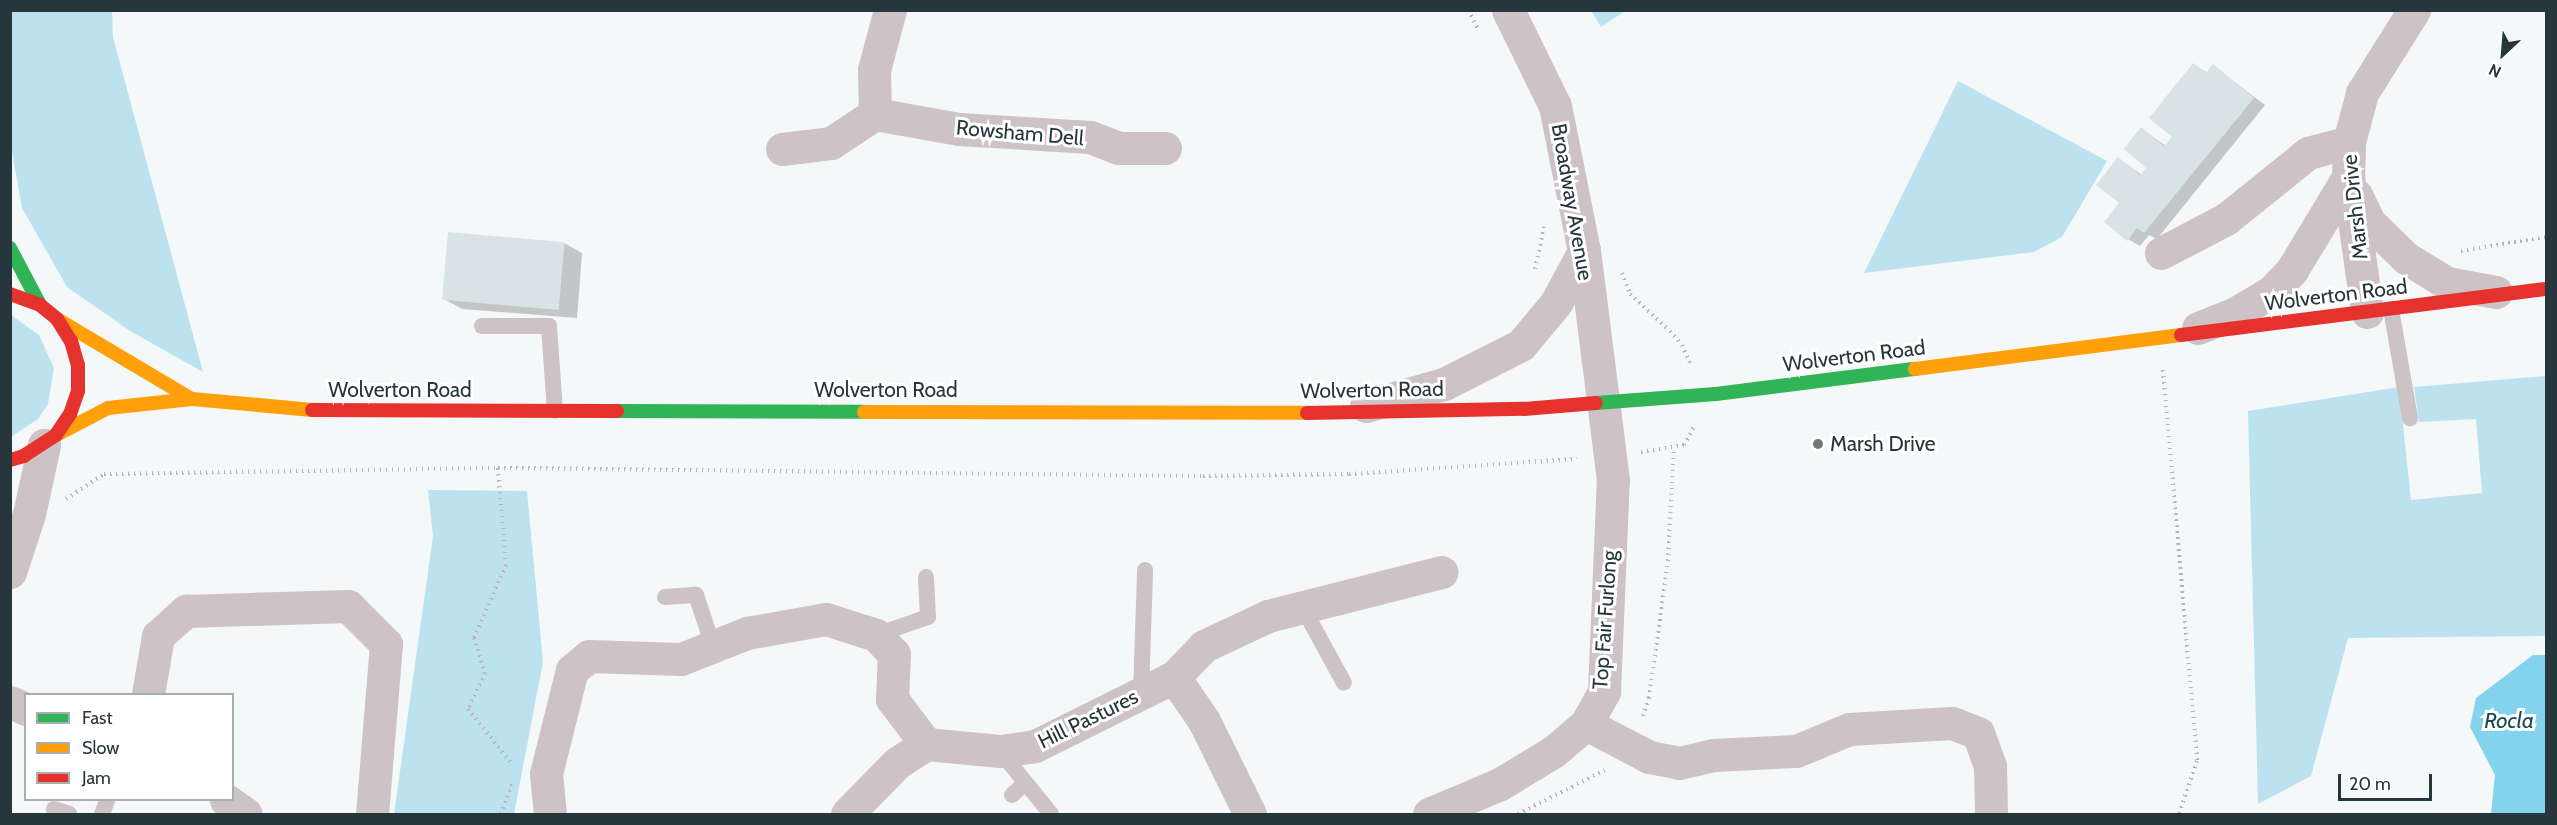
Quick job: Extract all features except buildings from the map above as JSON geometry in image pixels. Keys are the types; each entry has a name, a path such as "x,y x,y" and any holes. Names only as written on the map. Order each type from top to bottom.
{"street":[{"path":"782,149 831,143 874,114 874,70 890,10"},
{"name":"Broadway Avenue","path":"1508,10 1555,106 1584,252 1601,403"},
{"name":"Marsh Drive","path":"2379,311 2348,177 2349,142 2362,93 2414,10"},
{"name":"Rowsham Dell","path":"874,114 958,129 1090,137 1118,148 1165,148"},
{"path":"2162,253 2226,219 2308,153 2349,142"},
{"path":"2348,177 2369,222 2406,258 2446,283 2507,294"},
{"path":"2165,339 2236,313 2271,292 2292,270 2348,177"},
{"path":"10,248 40,305"},
{"path":"1335,412 1444,384 1521,345 1556,303 1584,252"},
{"name":"Wolverton Road","path":"10,460 108,408 192,399 282,410 1335,412 1524,409 1716,394 2547,289"},
{"path":"10,294 40,305 57,319 71,341 78,365 78,391 70,414 50,440 10,572"},
{"name":"Wolverton Road","path":"57,319 192,399"},
{"name":"Top Fair Furlong","path":"1429,814 1500,784 1553,752 1586,724 1604,691 1613,480 1601,403"},
{"name":"Hill Pastures","path":"926,744 1000,751 1035,746 1174,677 1204,646 1268,616 1442,572"},
{"path":"148,693 158,636 186,611 348,606 386,644 372,814"},
{"path":"550,814 546,774 572,670 589,656 681,659 747,633 826,619 876,635 894,654 892,699 926,744 897,763 847,814"},
{"path":"1174,677 1204,721 1250,814"},
{"path":"10,702 24,708"},
{"path":"1586,724 1649,757 1678,763 1713,755 1796,751 1849,729 1953,723 1978,733 1990,766 1991,814"},
{"path":"227,801 246,814"}],"lane":[{"path":"2379,311 2410,418"},
{"path":"482,326 549,326 555,411"},
{"path":"1142,693 1145,570"},
{"path":"876,635 928,617 926,577"},
{"path":"665,597 696,595 713,646"},
{"path":"1303,608 1344,683"},
{"path":"1000,751 1051,814"},
{"path":"1012,795 1025,783"}],"path":[{"path":"1468,10 1484,40"},
{"path":"1532,275 1545,223"},
{"path":"2406,258 2547,237"},
{"path":"2165,339 2197,760 2179,814"},
{"path":"1652,451 1684,444 1695,425"},
{"path":"29,514 54,509 81,486 104,474 498,468 1203,476 1350,474 1581,458"},
{"path":"498,468 506,565 474,638 485,673 468,708 513,761 513,769"},
{"path":"501,814 513,777"}],"shaded area":[{"path":"10,11 112,11 113,37 203,372 130,331 67,287 22,208 11,146"},
{"path":"1591,11 1625,11 1601,27"},
{"path":"1958,81 2107,161 2062,237 2034,252 1864,273"},
{"path":"11,315 39,335 54,368 48,404 38,419 11,437"},
{"path":"2546,376 2546,636 2348,638 2311,776 2258,804 2248,411 2399,387 2411,500 2482,493 2476,419 2419,422 2414,387"},
{"path":"428,490 527,491 543,662 514,814 394,814 433,536"}],"water":[{"name":"Rocla","path":"2533,655 2546,655 2546,814 2491,814 2495,775 2470,727 2476,698"}],"traffic: fast":[{"path":"10,248 40,305"},
{"path":"1596,403 1716,394 1915,369"},
{"path":"617,411 864,412"}],"traffic: slow":[{"path":"57,319 192,399"},
{"path":"1915,369 2181,335"},
{"path":"56,435 108,408 192,399 312,410"},
{"path":"864,412 1307,413"}],"traffic: jam":[{"path":"2181,335 2546,289"},
{"path":"10,294 40,305 57,319 71,341 78,365 78,391 70,414 56,435 24,456 10,460"},
{"path":"1307,413 1524,409 1596,403"},
{"path":"312,410 617,411"}],"place":[{"name":"Marsh Drive","path":"1818,444"}]}
